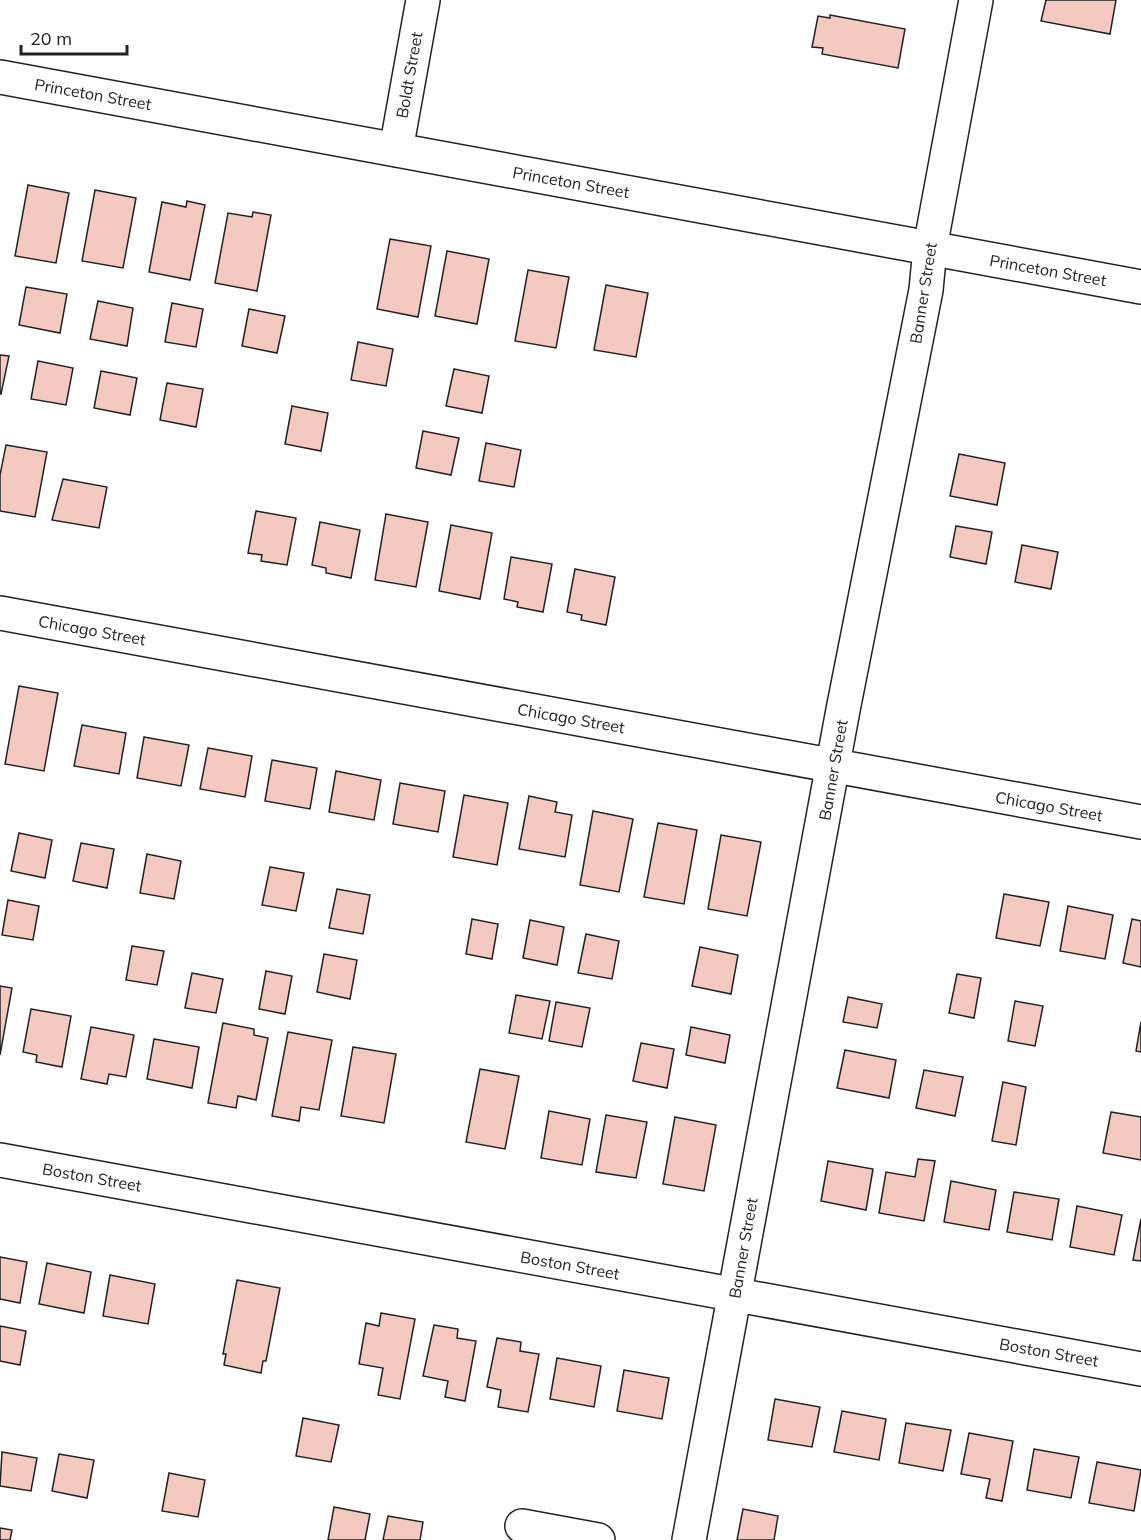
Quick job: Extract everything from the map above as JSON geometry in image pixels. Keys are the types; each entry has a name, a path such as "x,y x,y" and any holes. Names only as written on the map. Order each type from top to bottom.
{"street":[{"name":"Boldt Street","path":"396,150 423,0"},
{"name":"Banner Street","path":"688,1540 926,290 930,248 976,0"},
{"name":"Princeton Street","path":"0,77 1141,287"},
{"name":"Chicago Street","path":"0,613 1141,822"},
{"name":"Boston Street","path":"0,1160 1141,1369"},
{"path":"522,1526 598,1540"}],"building":[{"path":"1046,0 1116,0 1110,34 1041,21"},
{"path":"830,15 905,29 898,68 822,54 823,48 812,47 818,16 830,18"},
{"path":"28,185 69,193 56,263 15,256"},
{"path":"95,190 136,198 123,268 82,261"},
{"path":"187,201 205,205 190,280 149,272 162,202 186,207"},
{"path":"253,212 271,215 257,291 215,283 228,213 252,217"},
{"path":"390,239 431,246 418,317 377,309"},
{"path":"447,251 489,259 477,324 435,316"},
{"path":"528,270 569,277 556,348 515,341"},
{"path":"606,285 648,293 636,357 594,350"},
{"path":"26,287 67,294 60,333 19,325"},
{"path":"98,301 133,308 127,346 90,339"},
{"path":"172,303 203,309 196,347 165,342"},
{"path":"249,309 285,316 277,353 242,346"},
{"path":"358,342 393,349 386,386 351,380"},
{"path":"0,355 9,356 1,394 0,394"},
{"path":"38,361 73,368 66,405 31,399"},
{"path":"454,369 489,376 482,413 446,406"},
{"path":"101,371 137,378 130,415 94,408"},
{"path":"167,383 203,389 196,427 160,420"},
{"path":"292,406 328,413 321,451 285,444"},
{"path":"423,431 459,438 451,475 416,468"},
{"path":"486,443 521,450 514,487 479,481"},
{"path":"6,445 47,452 35,517 0,511 0,475"},
{"path":"959,454 1005,463 997,505 950,496"},
{"path":"63,479 107,487 99,528 52,520"},
{"path":"256,511 296,518 287,565 261,561 262,555 248,553"},
{"path":"386,514 428,522 416,587 375,580"},
{"path":"320,522 360,530 351,578 326,573 326,568 312,565"},
{"path":"451,525 492,533 480,599 439,591"},
{"path":"956,526 992,532 986,564 950,557"},
{"path":"1022,545 1058,552 1051,589 1015,582"},
{"path":"511,557 552,564 543,612 517,607 518,602 504,599"},
{"path":"575,569 615,577 606,625 581,620 582,615 567,612"},
{"path":"19,686 58,693 44,771 5,764"},
{"path":"82,725 126,733 119,774 74,766"},
{"path":"144,737 189,745 181,786 137,778"},
{"path":"208,748 252,756 245,797 200,789"},
{"path":"272,760 317,768 310,809 265,801"},
{"path":"336,771 381,780 374,820 329,812"},
{"path":"400,783 445,791 438,832 393,824"},
{"path":"464,795 508,803 497,865 453,857"},
{"path":"529,796 557,802 555,812 572,815 565,857 519,849"},
{"path":"593,811 633,819 619,892 580,885"},
{"path":"658,823 697,830 684,904 644,897"},
{"path":"19,833 52,840 45,878 11,871"},
{"path":"721,835 761,842 747,916 708,909"},
{"path":"81,843 114,849 107,888 73,881"},
{"path":"147,854 181,861 174,899 140,893"},
{"path":"270,867 304,873 296,911 262,905"},
{"path":"337,889 370,895 363,934 329,928"},
{"path":"1004,894 1049,902 1040,946 996,938"},
{"path":"8,900 39,906 33,940 2,935"},
{"path":"1068,906 1113,915 1105,959 1060,951"},
{"path":"472,919 498,924 492,959 466,954"},
{"path":"1132,919 1141,921 1141,967 1123,963"},
{"path":"530,920 564,927 557,965 523,958"},
{"path":"586,934 619,941 612,979 578,973"},
{"path":"132,946 164,951 157,985 126,980"},
{"path":"700,947 738,955 731,994 692,986"},
{"path":"324,954 357,960 350,999 317,992"},
{"path":"266,971 292,976 285,1014 259,1009"},
{"path":"192,973 223,979 216,1013 185,1008"},
{"path":"957,974 981,978 974,1018 949,1013"},
{"path":"0,986 12,988 0,1055"},
{"path":"516,995 550,1001 542,1039 509,1033"},
{"path":"848,997 882,1004 877,1028 843,1022"},
{"path":"1015,1001 1043,1006 1035,1046 1008,1041"},
{"path":"556,1002 590,1008 582,1047 549,1041"},
{"path":"31,1009 71,1016 62,1067 36,1062 37,1055 23,1052"},
{"path":"1141,1022 1141,1052 1136,1051"},
{"path":"223,1023 254,1029 254,1035 268,1038 256,1100 238,1096 236,1108 208,1103"},
{"path":"91,1027 134,1035 126,1077 109,1074 107,1084 81,1079"},
{"path":"691,1027 730,1035 725,1063 686,1055"},
{"path":"288,1032 332,1040 319,1110 301,1107 299,1121 272,1116"},
{"path":"154,1039 199,1047 192,1088 147,1079"},
{"path":"641,1043 674,1049 667,1088 633,1081"},
{"path":"353,1047 396,1054 384,1123 341,1116"},
{"path":"845,1050 896,1060 889,1098 837,1088"},
{"path":"480,1069 519,1076 505,1149 466,1142"},
{"path":"924,1070 963,1077 955,1116 916,1108"},
{"path":"1003,1082 1026,1087 1016,1145 992,1141"},
{"path":"549,1111 590,1119 582,1165 541,1158"},
{"path":"1111,1112 1141,1117 1141,1160 1103,1153"},
{"path":"606,1115 647,1122 636,1178 596,1172"},
{"path":"675,1117 716,1125 704,1191 663,1184"},
{"path":"918,1159 935,1161 924,1221 879,1213 886,1172 915,1177"},
{"path":"828,1161 873,1169 866,1210 821,1201"},
{"path":"951,1181 996,1190 989,1230 944,1222"},
{"path":"1014,1192 1059,1199 1052,1240 1007,1232"},
{"path":"1077,1206 1122,1215 1114,1255 1070,1247"},
{"path":"1141,1219 1141,1261 1133,1260"},
{"path":"0,1257 27,1262 20,1303 0,1299"},
{"path":"47,1263 91,1272 84,1313 39,1304"},
{"path":"110,1275 155,1284 148,1324 103,1316"},
{"path":"237,1280 280,1288 266,1361 263,1361 261,1373 224,1365 226,1354 223,1354"},
{"path":"381,1313 415,1319 400,1399 378,1395 383,1368 359,1364 366,1323 379,1326"},
{"path":"434,1325 458,1329 457,1338 476,1341 465,1401 445,1397 448,1381 423,1376"},
{"path":"0,1326 26,1331 20,1365 0,1361"},
{"path":"497,1338 521,1342 520,1351 539,1354 528,1412 498,1407 501,1390 487,1387"},
{"path":"557,1358 601,1366 594,1407 550,1399"},
{"path":"624,1370 669,1378 662,1419 617,1411"},
{"path":"775,1399 820,1407 812,1447 768,1440"},
{"path":"842,1411 886,1419 879,1460 834,1452"},
{"path":"303,1418 339,1425 331,1462 296,1456"},
{"path":"906,1423 951,1430 943,1471 899,1463"},
{"path":"969,1433 1013,1441 1002,1501 986,1498 990,1479 961,1474"},
{"path":"1034,1449 1079,1457 1071,1498 1027,1490"},
{"path":"2,1452 37,1458 31,1491 0,1486"},
{"path":"59,1454 94,1460 87,1498 52,1491"},
{"path":"1097,1462 1141,1470 1134,1511 1089,1503"},
{"path":"169,1473 205,1480 198,1517 162,1511"},
{"path":"334,1507 370,1514 365,1540 328,1540"},
{"path":"743,1509 778,1516 774,1540 737,1540"},
{"path":"388,1516 423,1522 420,1540 383,1540"},
{"path":"0,1528 12,1530 10,1540 0,1540"}]}
